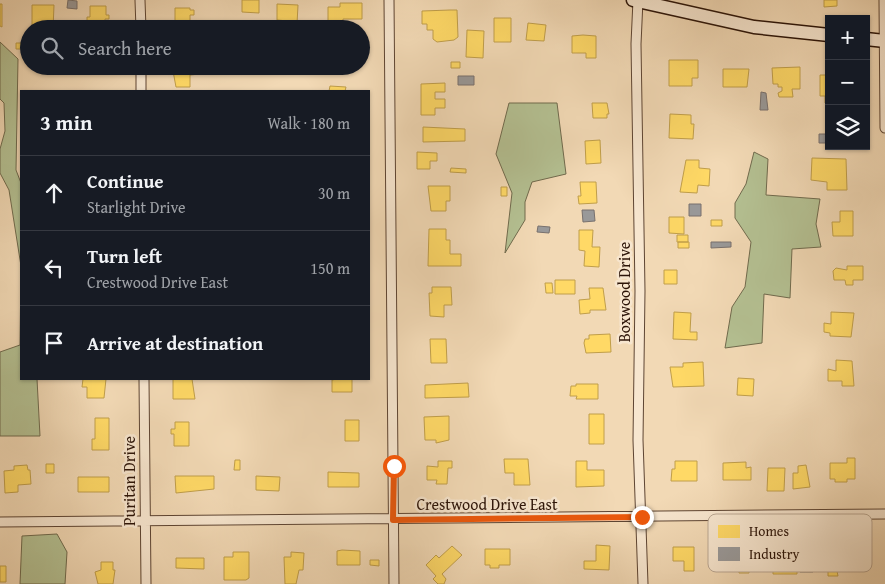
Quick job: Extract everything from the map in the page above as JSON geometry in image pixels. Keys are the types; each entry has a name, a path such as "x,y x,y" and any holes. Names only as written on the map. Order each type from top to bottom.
{"main road":[{"path":"636,0 754,26 825,35"},
{"path":"870,39 885,41"}],"street":[{"path":"140,0 141,20"},
{"path":"390,0 394,584"},
{"name":"Boxwood Drive","path":"636,0 640,291 638,440 643,584"},
{"path":"884,0 885,128"},
{"path":"141,75 141,90"},
{"name":"Puritan Drive","path":"144,380 146,584"},
{"name":"Crestwood Drive East","path":"872,514 885,514"},
{"name":"Crestwood Drive East","path":"0,522 708,516"}],"green space":[{"path":"0,42 18,59 16,170 20,180 20,260 9,190 0,173 0,149 5,131 4,103 0,99"},
{"path":"509,103 557,103 566,174 532,182 525,202 525,220 505,253 512,193 496,154"},
{"path":"754,152 768,159 766,195 820,199 816,224 821,247 792,249 790,298 764,294 762,343 725,348 732,307 745,287 751,242 735,218 735,203 746,184"},
{"path":"20,345 20,380 37,380 40,436 0,436 0,352"},
{"path":"57,534 67,552 65,584 20,584 22,536"}],"building: Homes":[{"path":"242,0 259,0 259,13 242,12"},
{"path":"824,0 837,0 837,6 824,7"},
{"path":"340,3 362,3 362,19 328,20 328,7 340,7"},
{"path":"0,4 2,4 2,27 0,26"},
{"path":"277,4 298,5 297,20 277,20"},
{"path":"32,5 54,5 53,20 32,20"},
{"path":"90,6 106,6 106,15 109,15 109,19 87,20 87,17 90,17"},
{"path":"175,8 190,8 190,10 194,10 194,15 190,15 190,20 175,20"},
{"path":"457,10 458,37 454,40 437,42 433,39 433,30 427,30 427,24 422,24 422,11"},
{"path":"494,18 511,18 511,42 494,42"},
{"path":"528,23 546,25 544,41 526,40"},
{"path":"467,30 484,31 483,58 466,57"},
{"path":"572,36 596,36 596,58 586,58 586,53 572,53"},
{"path":"16,43 20,43 20,49 16,49"},
{"path":"669,60 698,60 698,78 692,78 692,86 669,86"},
{"path":"451,62 460,62 460,68 451,68"},
{"path":"800,67 800,89 792,89 793,97 779,97 778,93 782,91 782,87 778,87 778,84 773,84 772,68"},
{"path":"723,69 749,69 747,87 723,87"},
{"path":"174,75 190,75 190,87 176,87"},
{"path":"820,75 825,75 825,96 820,96"},
{"path":"445,83 445,92 435,92 435,99 445,99 445,108 435,108 435,115 421,115 421,84"},
{"path":"330,86 346,87 345,90 329,90"},
{"path":"592,103 607,103 609,114 607,114 607,118 593,118"},
{"path":"670,114 691,115 691,124 694,124 693,139 669,138"},
{"path":"423,127 465,129 465,141 423,142"},
{"path":"600,140 601,163 586,164 585,141"},
{"path":"417,152 437,153 437,161 430,161 430,169 417,169"},
{"path":"812,158 846,159 847,190 827,190 827,182 811,180"},
{"path":"686,160 699,160 699,168 710,169 709,186 698,185 697,193 680,192"},
{"path":"451,168 466,169 466,173 450,172"},
{"path":"580,182 596,182 597,203 579,204 578,196 581,196"},
{"path":"428,186 450,186 450,201 446,201 446,211 431,211"},
{"path":"501,187 507,187 507,196 501,196"},
{"path":"840,211 853,211 853,236 833,236 832,222 840,222"},
{"path":"669,217 684,217 684,234 669,233"},
{"path":"711,220 722,220 722,226 711,226"},
{"path":"429,229 446,229 446,240 450,240 450,254 461,254 461,266 428,266"},
{"path":"579,230 593,230 592,247 600,247 599,267 584,266 585,251 579,250"},
{"path":"677,235 688,235 688,242 677,242"},
{"path":"678,242 689,242 689,248 678,248"},
{"path":"847,266 863,266 863,280 853,280 853,285 846,285 845,280 834,280 833,271 836,268 847,270"},
{"path":"664,270 677,270 677,284 664,284"},
{"path":"555,280 575,280 575,294 555,294"},
{"path":"545,283 552,283 553,293 546,293"},
{"path":"432,287 451,287 452,305 444,305 444,317 430,316 429,293 432,293"},
{"path":"589,288 603,288 606,310 590,310 590,313 580,314 579,300 590,299"},
{"path":"674,312 691,313 690,332 697,332 697,340 673,339"},
{"path":"831,312 854,313 851,337 830,336 830,333 824,332 824,323 831,324"},
{"path":"610,334 611,352 586,353 584,343 585,339 589,339 589,335"},
{"path":"430,339 446,339 447,363 431,363"},
{"path":"836,360 852,361 854,386 842,386 842,381 828,381 828,369 836,371"},
{"path":"703,362 704,386 673,387 670,367 683,367 683,363"},
{"path":"738,378 754,379 753,396 737,395"},
{"path":"83,380 106,380 104,398 87,398 87,387 82,387"},
{"path":"173,380 192,380 195,399 173,399"},
{"path":"332,380 352,380 352,392 332,392"},
{"path":"468,383 469,397 425,398 425,385"},
{"path":"576,384 598,384 598,399 576,399 577,396 570,396 571,386 576,386"},
{"path":"589,414 604,414 604,444 589,444"},
{"path":"449,416 449,440 436,443 436,440 425,440 424,417"},
{"path":"95,418 109,418 109,450 92,450 92,439 95,439"},
{"path":"345,420 359,420 359,441 345,441"},
{"path":"175,422 189,422 189,446 174,446 174,434 171,434 171,429 175,429"},
{"path":"847,458 855,458 855,479 847,479 847,482 835,482 835,479 830,479 830,463 847,463"},
{"path":"504,459 528,459 530,485 514,485 514,473 505,473"},
{"path":"235,460 240,460 240,470 234,470"},
{"path":"438,461 452,461 452,468 448,468 447,484 436,484 437,480 427,480 427,466 438,467"},
{"path":"576,461 587,461 587,470 604,470 604,486 576,487"},
{"path":"675,461 697,461 697,481 671,481 672,469 675,469"},
{"path":"746,462 746,468 751,467 751,480 723,480 723,463"},
{"path":"46,464 54,464 54,473 46,473"},
{"path":"27,465 28,470 30,470 31,484 18,485 18,492 5,493 4,471 14,470 14,466"},
{"path":"806,465 810,487 793,489 793,473 798,473 798,466"},
{"path":"768,468 785,468 784,491 767,491"},
{"path":"328,472 359,473 359,487 328,487"},
{"path":"175,476 214,476 214,489 176,493"},
{"path":"256,476 280,477 279,491 256,490"},
{"path":"78,477 109,477 109,492 78,492"},
{"path":"596,545 610,546 609,570 584,569 584,561 596,561"},
{"path":"452,546 462,555 442,574 446,579 444,584 438,584 433,579 436,576 426,565 436,555 439,558"},
{"path":"673,547 694,547 694,571 684,571 684,561 673,561"},
{"path":"485,549 510,549 510,565 499,565 499,568 490,568 490,565 485,565"},
{"path":"337,551 360,551 360,565 337,565"},
{"path":"233,552 249,552 249,578 246,580 224,580 224,557 233,557"},
{"path":"291,552 304,553 303,570 299,570 296,584 285,584 284,557 291,557"},
{"path":"176,558 204,558 204,569 176,568"},
{"path":"370,560 379,560 379,566 370,565"},
{"path":"101,562 113,562 113,570 115,570 113,584 98,584 95,572 101,570"},
{"path":"0,566 6,566 6,582 0,582"},
{"path":"773,572 797,572 797,574 773,574"},
{"path":"828,572 837,572 838,576 828,576"}],"building: Industry":[{"path":"68,0 77,1 77,9 67,8"},
{"path":"458,76 474,76 474,85 458,85"},
{"path":"761,92 766,93 768,110 760,110"},
{"path":"819,134 825,134 825,143 819,143"},
{"path":"689,204 701,204 701,216 689,216"},
{"path":"582,210 594,210 595,221 583,222"},
{"path":"538,226 550,227 549,233 537,232"},
{"path":"711,242 731,242 731,247 711,248"}],"route":[{"path":"394,466 393,520 642,517"}]}
